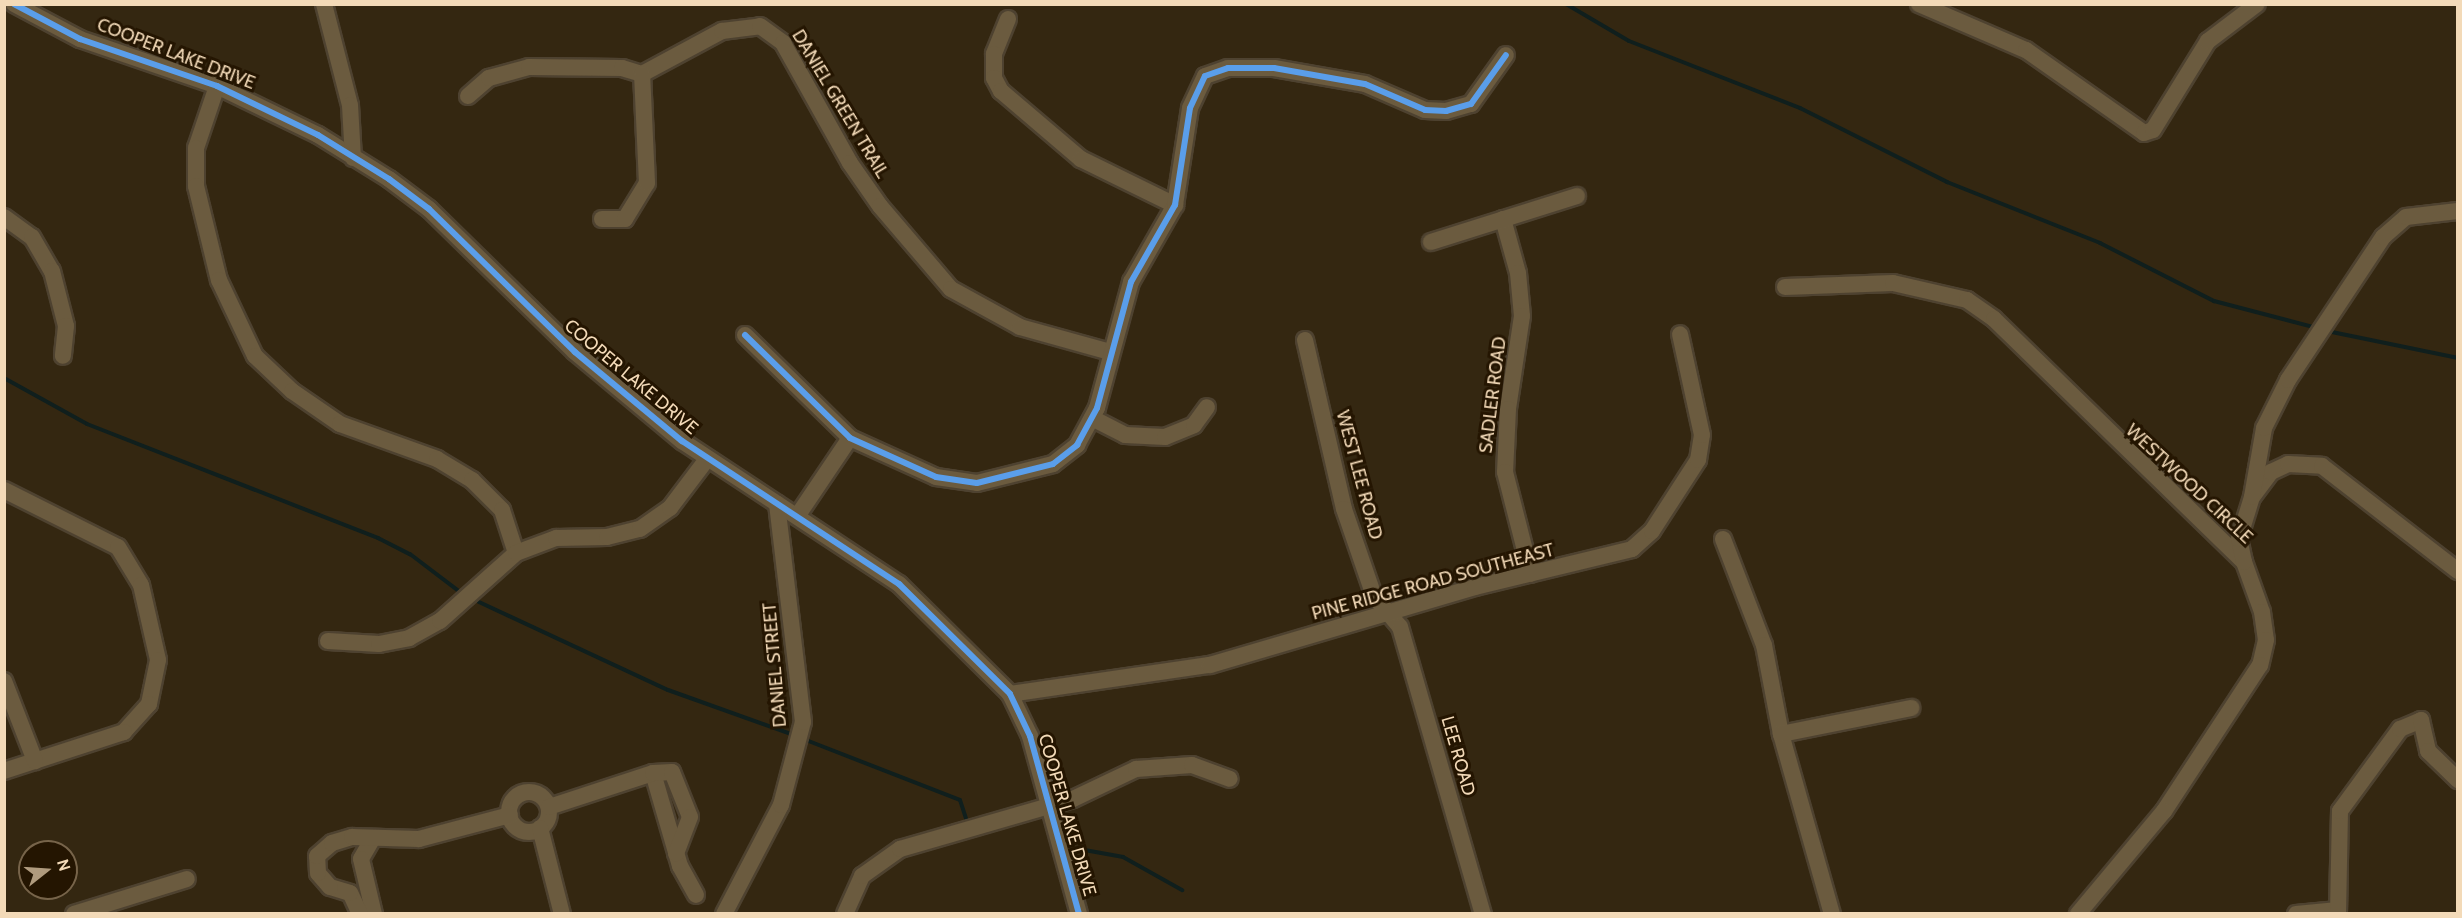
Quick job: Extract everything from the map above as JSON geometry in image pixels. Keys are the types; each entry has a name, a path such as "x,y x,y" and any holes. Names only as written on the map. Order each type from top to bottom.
{"street":[{"name":"COOPER LAKE DRIVE","path":"14,4 80,39 217,86 318,135 429,209 575,352 707,459 798,515 899,584 1010,694 1030,736 1079,914"},
{"path":"324,4 350,105 353,158"},
{"path":"1919,4 2026,50 2144,133 2153,130 2208,41 2257,4"},
{"path":"1008,19 994,54 994,78 1001,91 1081,159 1175,205"},
{"name":"DANIEL GREEN TRAIL","path":"642,74 722,31 760,26 783,43 880,206 951,288 1020,327 1110,352"},
{"path":"745,335 850,438 936,477 977,483 1053,464 1077,445 1092,418 1131,282 1175,205 1190,108 1198,84 1213,71 1252,68 1323,76 1365,84 1425,110 1446,111 1479,95 1506,55"},
{"path":"468,96 489,78 530,67 622,68 642,74 646,183 625,219 602,219"},
{"path":"217,86 196,148 196,186 219,280 255,356 292,392 340,424 437,459 472,480 501,510 516,552"},
{"path":"1431,242 1577,196"},
{"path":"2244,562 2239,538 2252,497 2261,438 2273,409 2384,237 2406,217 2457,211"},
{"path":"13,214 32,237 52,271 66,326 63,356"},
{"name":"SADLER ROAD","path":"1503,219 1518,273 1522,316 1508,409 1505,472 1532,574"},
{"name":"WESTWOOD CIRCLE","path":"1785,287 1893,283 1967,300 1994,319 2103,431 2244,562 2262,612 2266,640 2260,664 2164,811 2078,914"},
{"name":"PINE RIDGE ROAD SOUTHEAST","path":"1010,694 1210,665 1532,574 1632,549 1653,531 1698,460 1702,435 1680,334"},
{"name":"WEST LEE ROAD","path":"1305,340 1344,509 1374,596 1388,614"},
{"path":"1092,418 1125,435 1165,437 1194,425 1206,406"},
{"path":"798,515 850,438"},
{"path":"328,641 379,644 409,638 440,621 516,552 556,538 607,537 640,529 670,508 707,459"},
{"path":"2252,497 2271,472 2288,464 2322,466 2457,571"},
{"path":"4,490 106,537 126,557 156,636 158,675 156,708 124,732 4,771"},
{"name":"DANIEL STREET","path":"724,914 781,805 803,722 777,504"},
{"path":"1723,539 1764,645 1781,734 1832,914"},
{"name":"LEE ROAD","path":"1388,614 1400,627 1484,914"},
{"path":"4,681 35,761"},
{"path":"1781,734 1911,708"},
{"path":"2296,914 2338,912 2340,811 2400,729 2421,720 2428,751 2457,780"},
{"path":"845,914 862,876 876,861 1050,806 1157,764 1192,765 1230,779"},
{"path":"550,914 533,830 549,807 653,773 672,772 687,800 688,827 676,853"},
{"path":"653,773 676,853 696,896"},
{"path":"510,815 513,801 526,792 539,794 549,807"},
{"path":"360,914 350,893 321,878 317,856 332,843 373,838 419,839 510,815 533,830 562,914"},
{"path":"373,838 361,859 374,914"},
{"path":"74,914 187,879"}],"waterway":[{"path":"1566,4 1629,41 1800,108 1947,182 2100,243 2214,301 2317,328"},
{"path":"2327,331 2458,358"},
{"path":"4,378 87,424 378,538 410,554 460,592"},
{"path":"479,602 668,690 791,734"},
{"path":"806,740 960,800 967,822"},
{"path":"1079,849 1123,857 1182,890"}],"cycle path":[{"path":"14,4 80,39 217,86 318,135 389,179 429,209 575,352 682,441 899,584 1010,694 1030,736 1079,914"},
{"path":"745,335 850,438 936,477 977,483 1053,464 1077,445 1097,408 1131,282 1175,205 1190,108 1205,76 1228,68 1274,68 1365,84 1425,110 1446,111 1471,104 1506,55"}]}
